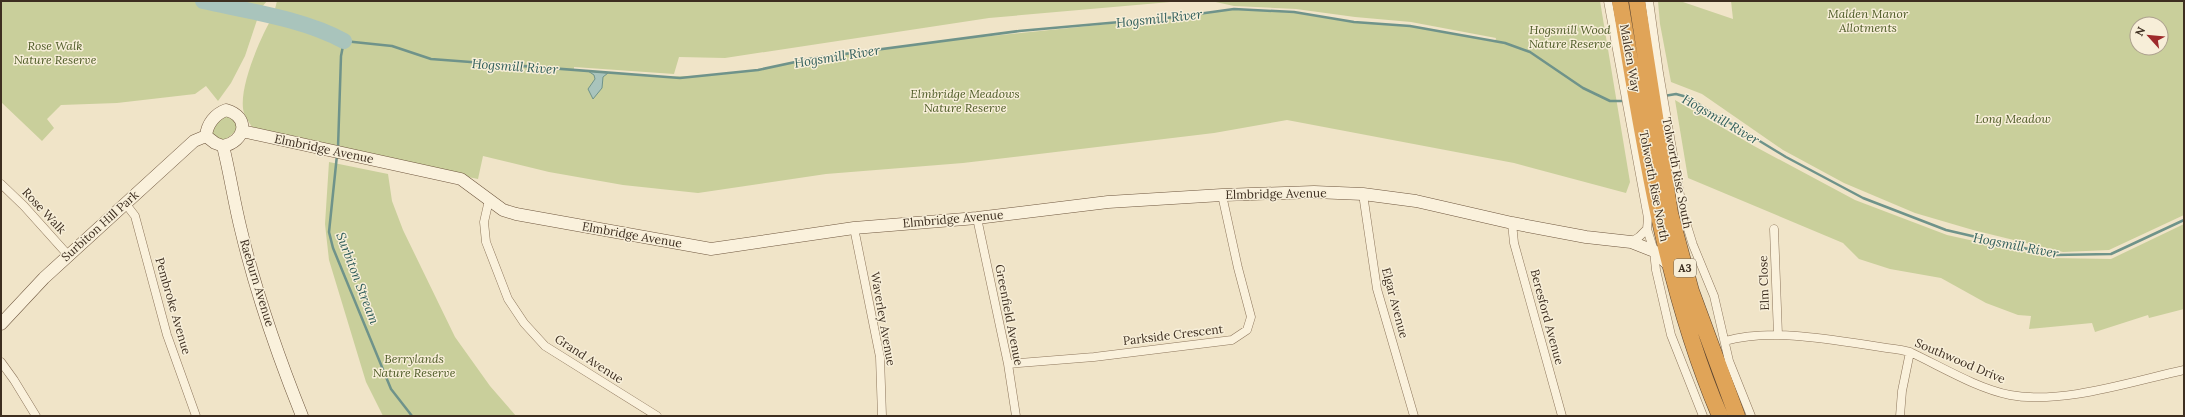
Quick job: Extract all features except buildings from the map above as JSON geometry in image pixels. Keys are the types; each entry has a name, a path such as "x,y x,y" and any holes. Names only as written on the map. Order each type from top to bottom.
{"highway":[{"name":"Malden Way","path":"1620,1 1626,74 1647,114"},
{"name":"Malden Way","path":"1636,1 1653,71 1647,114"},
{"name":"Tolworth Rise North","path":"1647,114 1671,267 1678,293 1720,416"},
{"name":"Tolworth Rise South","path":"1647,114 1670,212 1691,291 1737,416"}],"street":[{"name":"Malden Way","path":"1608,1 1626,74"},
{"name":"Malden Way","path":"1649,1 1653,71"},
{"path":"226,110 239,116 243,123 242,131 235,140 223,146 214,143 206,136 207,128 215,116 226,110"},
{"name":"Malden Way","path":"1647,114 1647,229 1654,251"},
{"name":"Tolworth Rise South","path":"1647,114 1693,245 1714,296 1729,361 1751,416"},
{"name":"Elmbridge Avenue","path":"242,131 461,179 503,210 516,214 711,249 854,228 978,218 1108,202 1222,195 1314,192 1363,194 1416,202 1512,223 1631,242 1654,251 1671,267"},
{"name":"Surbiton Hill Park","path":"1,324 19,303 68,255 194,141 206,136"},
{"name":"Raeburn Avenue","path":"223,146 241,230 255,281 285,373 302,416"},
{"name":"Rose Walk","path":"1,184 24,206 68,255"},
{"name":"Elgar Avenue","path":"1363,194 1377,289 1414,416"},
{"name":"Parkside Crescent","path":"1008,364 1094,357 1232,340 1247,330 1251,316 1238,268 1222,195"},
{"name":"Grand Avenue","path":"489,200 484,222 486,242 508,299 524,323 550,350 657,416"},
{"name":"Pembroke Avenue","path":"125,203 135,216 167,335 196,416"},
{"name":"Greenfield Avenue","path":"978,218 1008,364 1016,416"},
{"name":"Beresford Avenue","path":"1512,223 1514,243 1562,416"},
{"name":"Waverley Avenue","path":"854,228 880,357 882,416"},
{"path":"1631,242 1640,237 1647,229"},
{"name":"Elm Close","path":"1774,229 1778,335"},
{"name":"Tolworth Rise North","path":"1654,251 1656,270 1671,335 1703,416"},
{"name":"Southwood Drive","path":"1725,341 1740,337 1778,335 1910,352 1989,389 2011,395 2038,398 2076,394 2184,370"},
{"path":"1900,416 1902,392 1910,352"},
{"path":"1,362 36,416"}],"green space":[{"name":"Rose Walk Nature Reserve","path":"1,1 267,1 261,8 245,56 231,83 218,101 206,86 195,94 117,103 61,105 47,119 54,128 42,141 1,102"},
{"name":"Elmbridge Meadows Nature Reserve","path":"277,1 1182,1 989,18 725,58 679,57 674,74 574,67 574,70 663,77 717,75 758,70 814,58 923,43 1176,17 1234,9 1297,13 1354,22 1410,26 1495,42 1496,38 1411,22 1355,17 1296,9 1234,6 1211,1 1600,1 1630,182 1626,193 1514,163 1287,120 1214,133 963,163 826,174 698,193 623,185 549,172 483,156 478,179 394,162 252,127 244,113 244,91 251,63 268,25 273,16 307,26 305,21 305,24 274,13"},
{"name":"Long Meadow","path":"1658,1 1680,1 1733,19 1731,1 2184,1 2184,215 2109,250 2063,252 1973,230 1915,213 1844,183 1783,150 1702,94 1671,82 1660,24"},
{"path":"1675,100 1754,146 1855,200 1947,235 2051,258 2111,259 2184,224 2184,309 2149,318 2148,315 2095,332 2092,323 2029,329 2031,316 2018,315 1986,303 1941,278 1890,269 1859,259 1843,243 1688,178"},
{"path":"225,116 237,120 237,130 224,141 212,137 212,133 216,125"},
{"name":"Berrylands Nature Reserve","path":"329,162 388,174 392,201 403,230 455,337 490,386 516,416 383,416 366,382 329,260 325,224"}],"water":[{"path":"588,71 608,73 603,77 602,88 593,99 588,89 595,79 594,75"}],"waterway":[{"name":"Hogsmill River","path":"203,1 294,21 328,33 344,41"},
{"name":"Hogsmill River","path":"338,148 341,56 344,41 392,46 431,59 680,78 758,70 814,58 1019,31 1176,17 1234,9 1294,12 1354,22 1410,26 1505,43 1530,52 1583,88 1610,101 1625,101"},
{"name":"Hogsmill River","path":"1664,96 1676,94 1687,97 1786,157 1863,198 1946,230 2054,255 2111,254 2184,220"},
{"name":"Surbiton Stream","path":"337,155 329,232 333,248 391,389 412,416"}],"park label":[{"name":"Malden Manor Allotments","path":"1868,21"},
{"name":"Hogsmill Wood Nature Reserve","path":"1570,37"}]}
